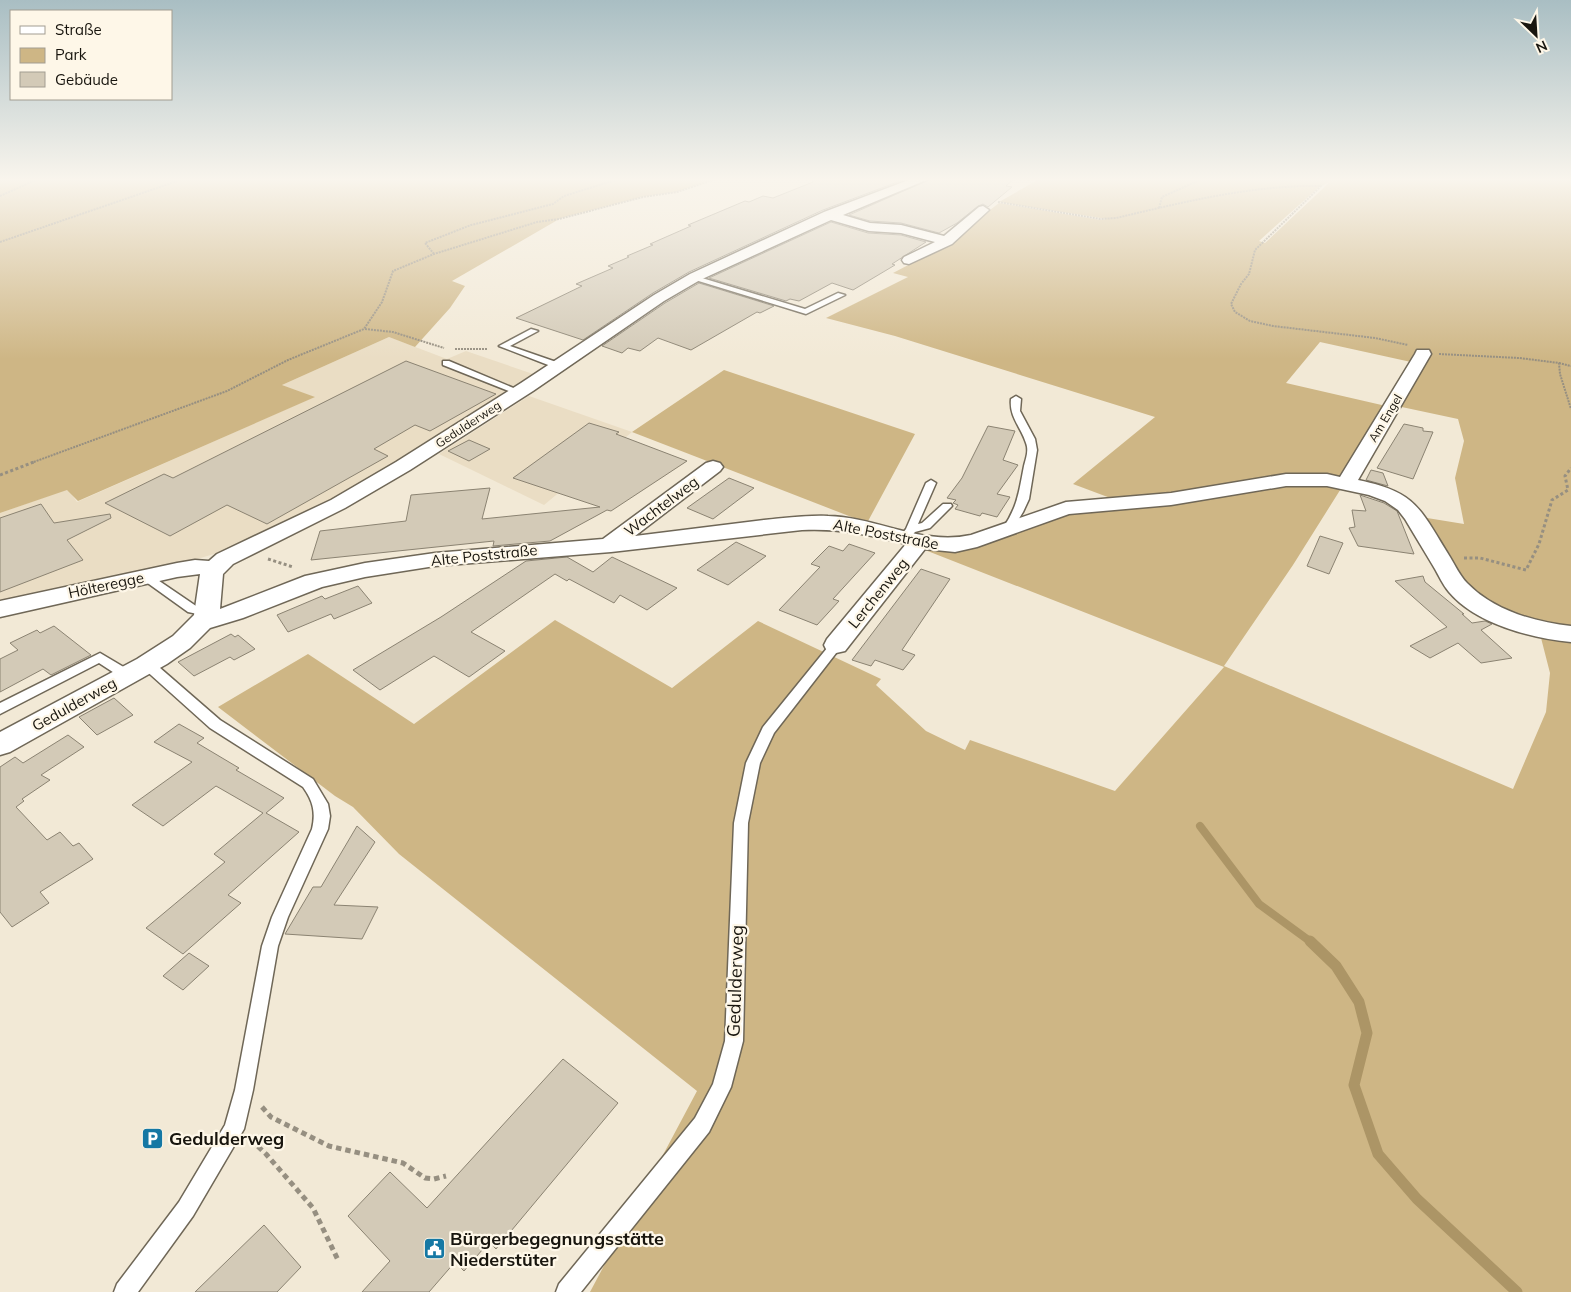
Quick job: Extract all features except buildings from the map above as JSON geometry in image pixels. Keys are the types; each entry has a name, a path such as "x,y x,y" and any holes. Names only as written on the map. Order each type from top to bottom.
{"street":[{"name":"Gedulderweg","path":"214,568 233,555 279,535 346,500 519,392 660,298 695,278 778,238"},
{"path":"936,238 947,241"},
{"path":"909,260 950,238"},
{"name":"Am Engel","path":"1346,483 1424,352"},
{"name":"Wachtelweg","path":"609,545 713,467"},
{"name":"Alte Poststraße","path":"204,617 229,614 329,577 469,555 609,545 829,522 912,535 943,545 961,544 1056,510 1075,506 1171,498 1308,478 1346,483 1384,494 1405,506 1414,516 1457,588 1468,597 1497,615 1513,622 1535,629 1571,634"},
{"name":"Lerchenweg","path":"836,645 912,535"},
{"name":"Hölteregge","path":"0,609 187,568 214,568"},
{"path":"204,617 209,582 214,568"},
{"name":"Gedulderweg","path":"0,745 137,670 184,639 204,617"}],"lane":[{"path":"695,278 806,312 840,295"},
{"path":"504,346 534,330"},
{"path":"504,346 559,366"},
{"path":"446,363 519,392"},
{"path":"1008,528 1020,513 1024,502 1033,449 1016,412 1014,405 1016,399"},
{"path":"912,535 932,482"},
{"path":"912,535 926,526 947,506"},
{"path":"146,576 204,617"},
{"name":"Gedulderweg","path":"567,1292 702,1124 722,1087 734,1041 742,823 753,763 768,731 836,645"},
{"path":"0,709 100,657 137,670 215,724 308,783 318,795 323,805 320,829 280,917 270,946 244,1090 234,1128 186,1209 125,1292"}],"path":[{"path":"432,238 425,242 434,254"},
{"path":"0,475 211,398 288,360 364,329 372,321 375,310 384,298 393,271 434,254 485,238"},
{"path":"1267,238 1255,250 1250,274 1241,284 1231,304 1236,312 1250,321 1273,326 1375,338 1437,354 1520,358 1571,366"},
{"path":"364,329 393,332 450,350 492,349 504,346"},
{"path":"1559,363 1560,374 1571,409"},
{"path":"1438,557 1480,558 1526,570 1540,544 1552,500 1568,490 1565,476 1571,468"},
{"path":"270,560 286,564"},
{"path":"244,1090 271,1117 329,1146 402,1163 425,1178 434,1179 446,1176"},
{"path":"234,1128 266,1154 313,1208 338,1260"}],"shaded area":[{"path":"389,337 447,359 466,351 536,375 493,405 315,510 247,544 194,560 0,603 0,513 68,489 77,502 314,397 282,385"},
{"path":"529,396 632,432 544,505 439,454"}],"green space":[{"path":"0,238 526,238 452,281 465,286 450,308 415,347 389,337 282,385 315,397 78,501 67,490 0,513"},
{"path":"956,238 1262,238 1259,241 1265,243 1270,238 1571,238 1571,632 1476,600 1421,517 1464,524 1455,478 1464,441 1458,419 1397,406 1411,362 1320,342 1286,383 1386,406 1346,477 1295,473 1164,495 1113,499 1073,484 1155,417 895,336 826,318 908,277 893,273"},
{"path":"724,370 915,434 867,523 632,432"},
{"path":"1307,484 1342,487 1293,565 1224,666 1513,789 1546,712 1550,673 1540,634 1571,638 1571,1292 590,1292 697,1091 399,854 353,807 335,796 218,707 308,654 414,724 555,620 672,688 758,621 881,679 876,685 926,731 965,750 970,740 1115,791 1224,667 925,550 960,550 1074,512"}],"waterway":[{"path":"1200,826 1259,904 1311,942"},
{"path":"1310,941 1336,966 1359,1002 1367,1033 1354,1085 1378,1154 1417,1199 1517,1292"}],"place":[{"name":"Gedulderweg","path":"153,1138"},
{"name":"Bürgerbegegnungsstätte Niederstüter","path":"434,1248"}]}
